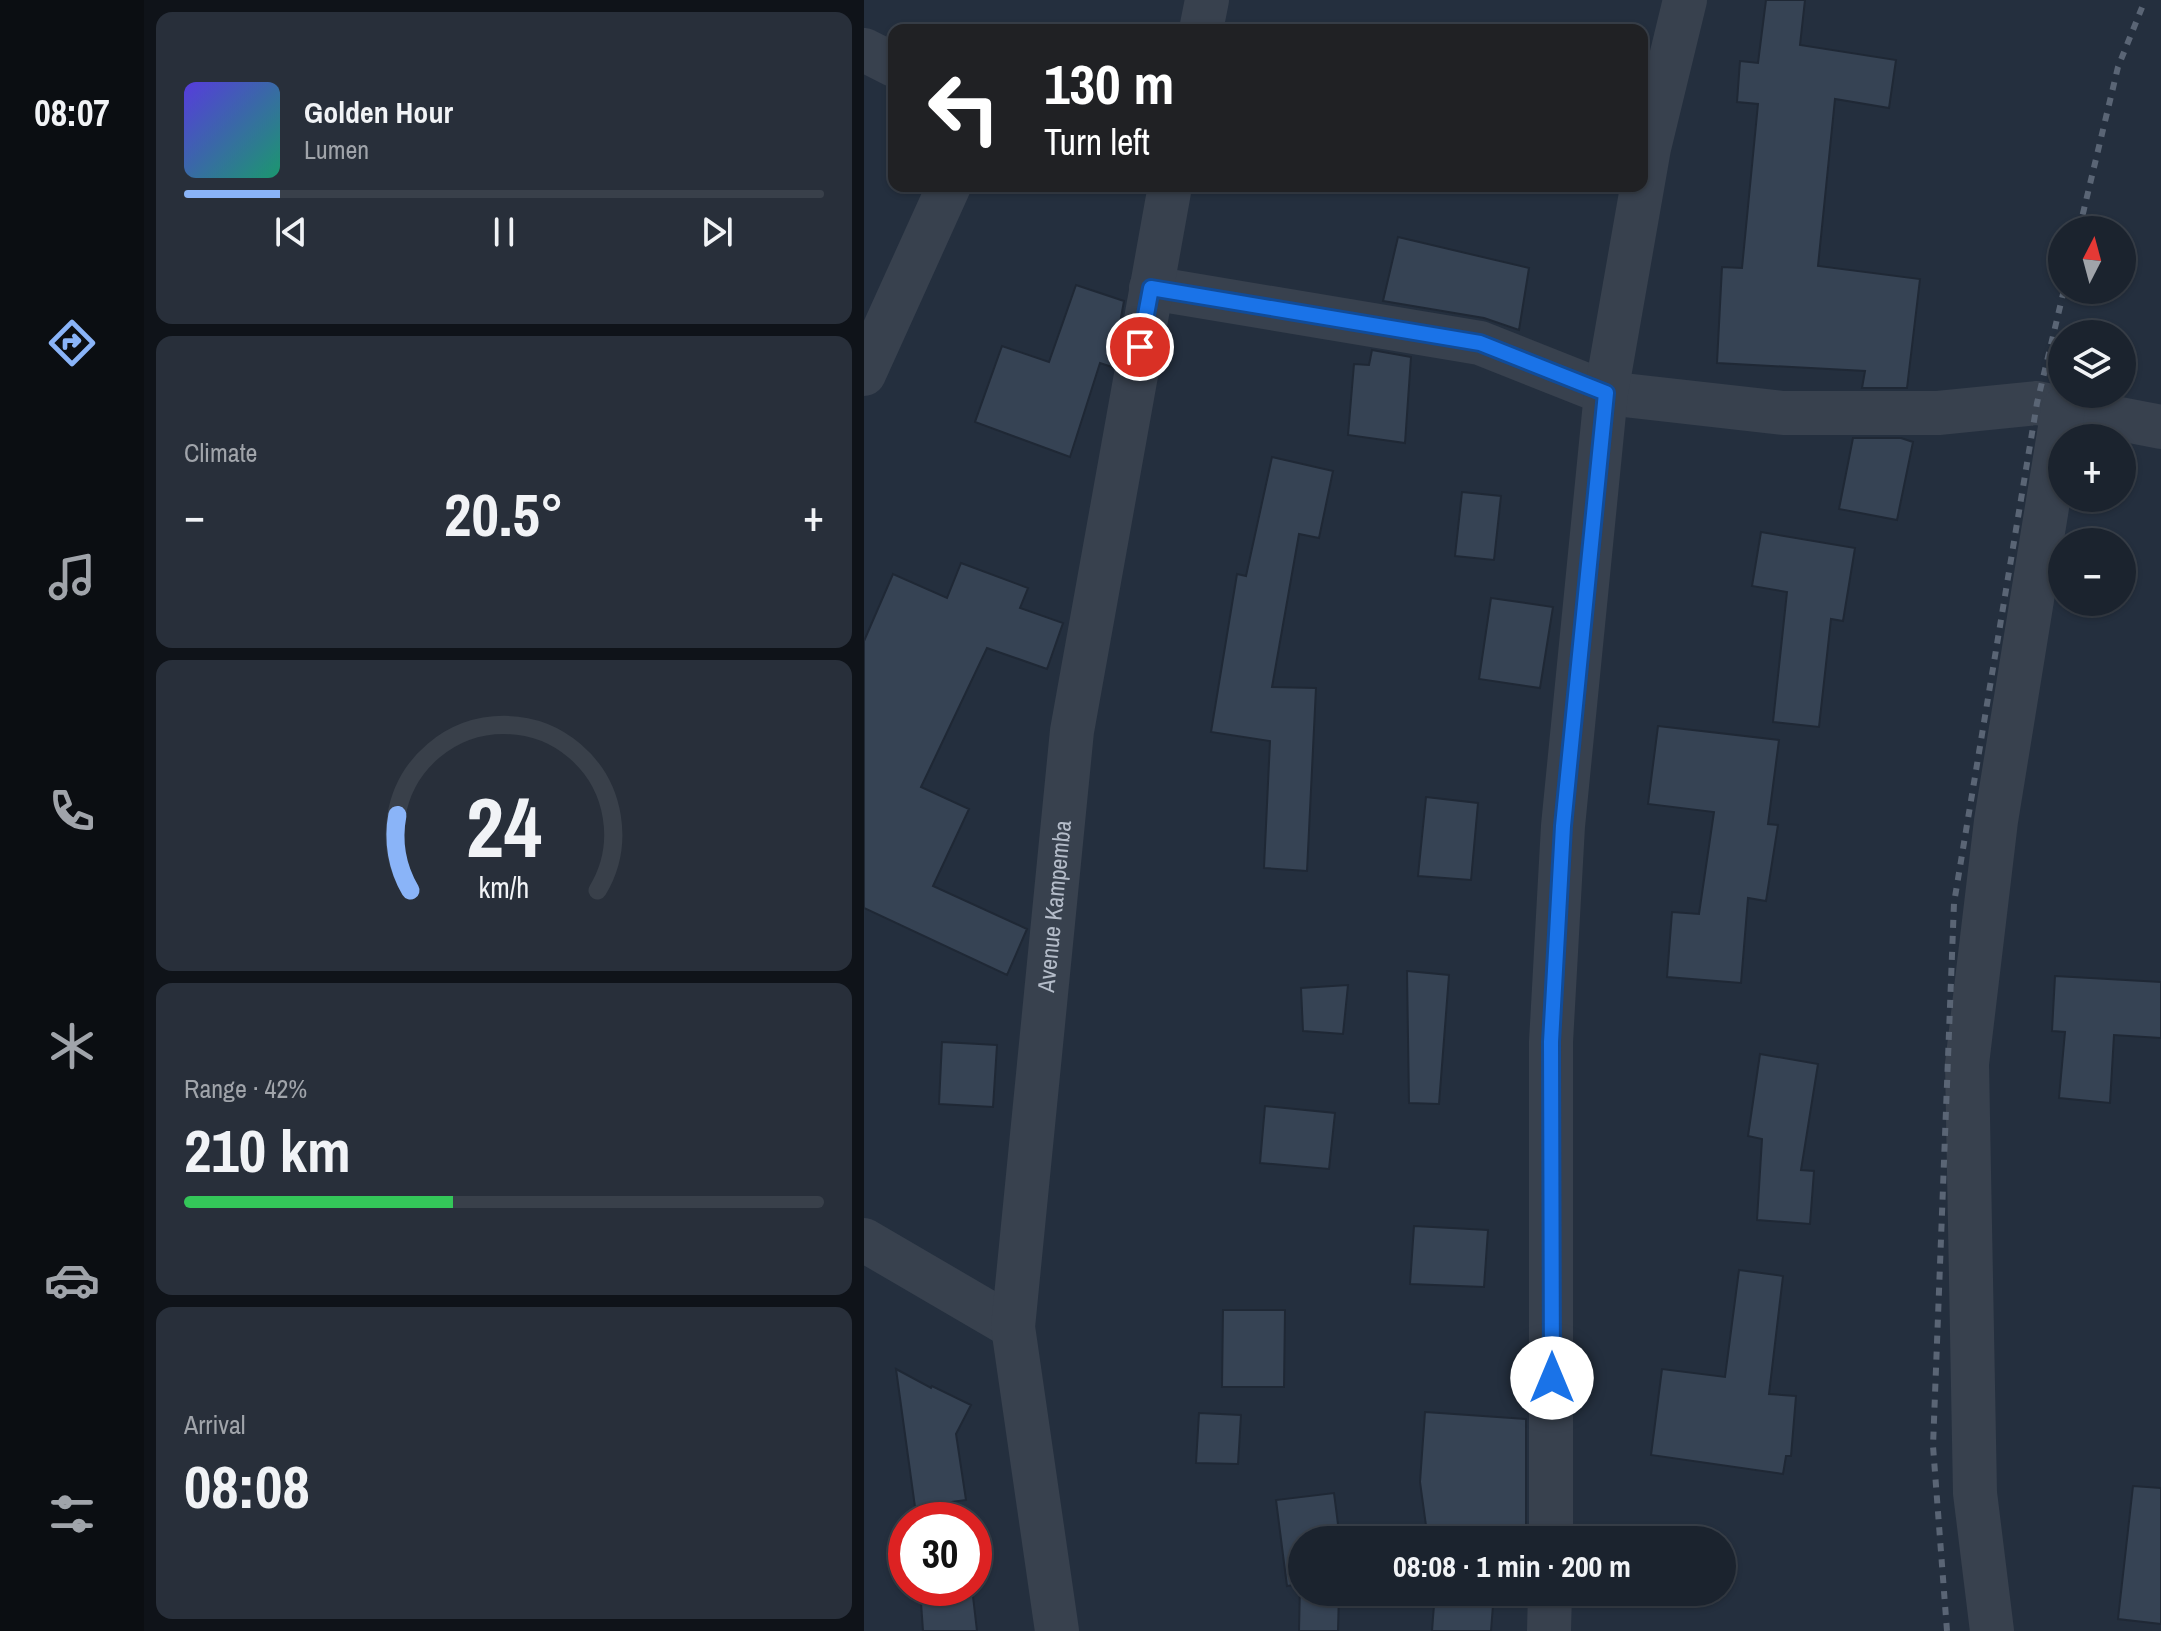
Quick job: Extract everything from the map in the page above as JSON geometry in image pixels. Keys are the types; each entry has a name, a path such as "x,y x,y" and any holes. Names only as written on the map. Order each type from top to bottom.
{"street":[{"path":"1202,24 1207,0"},
{"path":"1648,154 1685,0"},
{"path":"864,50 888,62"},
{"path":"864,374 946,192"},
{"name":"Avenue Kampemba","path":"1057,1631 1013,1327 1072,731 1151,288 1161,192"},
{"path":"1551,1526 1551,1042 1563,826 1606,393 1641,192"},
{"path":"1151,288 1480,343 1606,393 1783,413 1938,413 2037,403 2161,427"},
{"path":"1992,1631 1975,1493 1967,1064 1996,821 2063,409"},
{"path":"864,1240 1013,1327"},
{"path":"1549,1631 1550,1606"}],"building":[{"path":"1766,0 1805,0 1800,45 1896,60 1889,108 1835,99 1818,266 1920,279 1907,388 1862,388 1865,371 1717,363 1722,267 1742,268 1758,104 1737,102 1740,61 1758,63"},
{"path":"1398,237 1529,268 1519,330 1484,318 1383,301"},
{"path":"1076,285 1124,301 1112,367 1100,363 1070,457 975,422 1002,346 1049,362"},
{"path":"1372,350 1411,357 1405,443 1348,435 1354,364 1369,365"},
{"path":"1853,438 1901,438 1913,442 1897,520 1839,509"},
{"path":"1272,457 1333,471 1319,538 1299,534 1272,687 1316,688 1307,871 1264,868 1270,741 1211,732 1237,574 1246,576"},
{"path":"1462,492 1501,496 1494,560 1455,556"},
{"path":"1761,532 1855,548 1843,621 1831,619 1819,727 1773,722 1787,592 1752,586"},
{"path":"961,563 1028,588 1020,608 1063,623 1047,669 987,648 921,787 969,809 933,886 1027,929 1007,975 864,908 864,641 893,574 947,598"},
{"path":"1491,598 1553,607 1540,688 1479,679"},
{"path":"1658,726 1779,740 1768,824 1778,825 1766,901 1748,898 1741,983 1667,977 1672,912 1699,914 1714,812 1648,804"},
{"path":"1426,797 1478,803 1471,880 1418,876"},
{"path":"1407,971 1449,975 1439,1104 1409,1103"},
{"path":"2055,976 2161,982 2161,1038 2114,1035 2110,1103 2059,1098 2065,1032 2052,1031"},
{"path":"1348,985 1343,1034 1303,1031 1301,988"},
{"path":"942,1042 997,1045 993,1107 939,1104"},
{"path":"1760,1054 1818,1064 1801,1170 1814,1171 1810,1224 1757,1220 1762,1139 1748,1136"},
{"path":"1265,1106 1335,1113 1329,1169 1260,1163"},
{"path":"1414,1226 1488,1230 1484,1287 1410,1284"},
{"path":"1739,1270 1783,1276 1769,1394 1796,1396 1791,1456 1786,1456 1783,1474 1651,1455 1662,1369 1725,1377"},
{"path":"1223,1310 1285,1310 1284,1387 1222,1387"},
{"path":"896,1369 971,1405 956,1434 966,1500 914,1502"},
{"path":"1425,1412 1526,1419 1526,1526 1426,1526 1420,1482"},
{"path":"1199,1413 1241,1415 1238,1464 1196,1463"},
{"path":"2133,1486 2161,1488 2161,1624 2118,1619"},
{"path":"1334,1493 1338,1526 1288,1526 1287,1586 1276,1500"},
{"path":"921,1606 974,1606 977,1631 923,1631"},
{"path":"1300,1606 1339,1606 1338,1631 1299,1631"},
{"path":"1434,1606 1493,1606 1491,1631 1432,1631"}],"railway":[{"path":"2082,216 2118,67 2145,0"},
{"path":"1947,1631 1933,1446 1954,903 2037,403 2061,304"}],"route":[{"path":"1140,347 1151,288 1480,343 1606,393 1559,888 1551,1042 1552,1378"}]}
